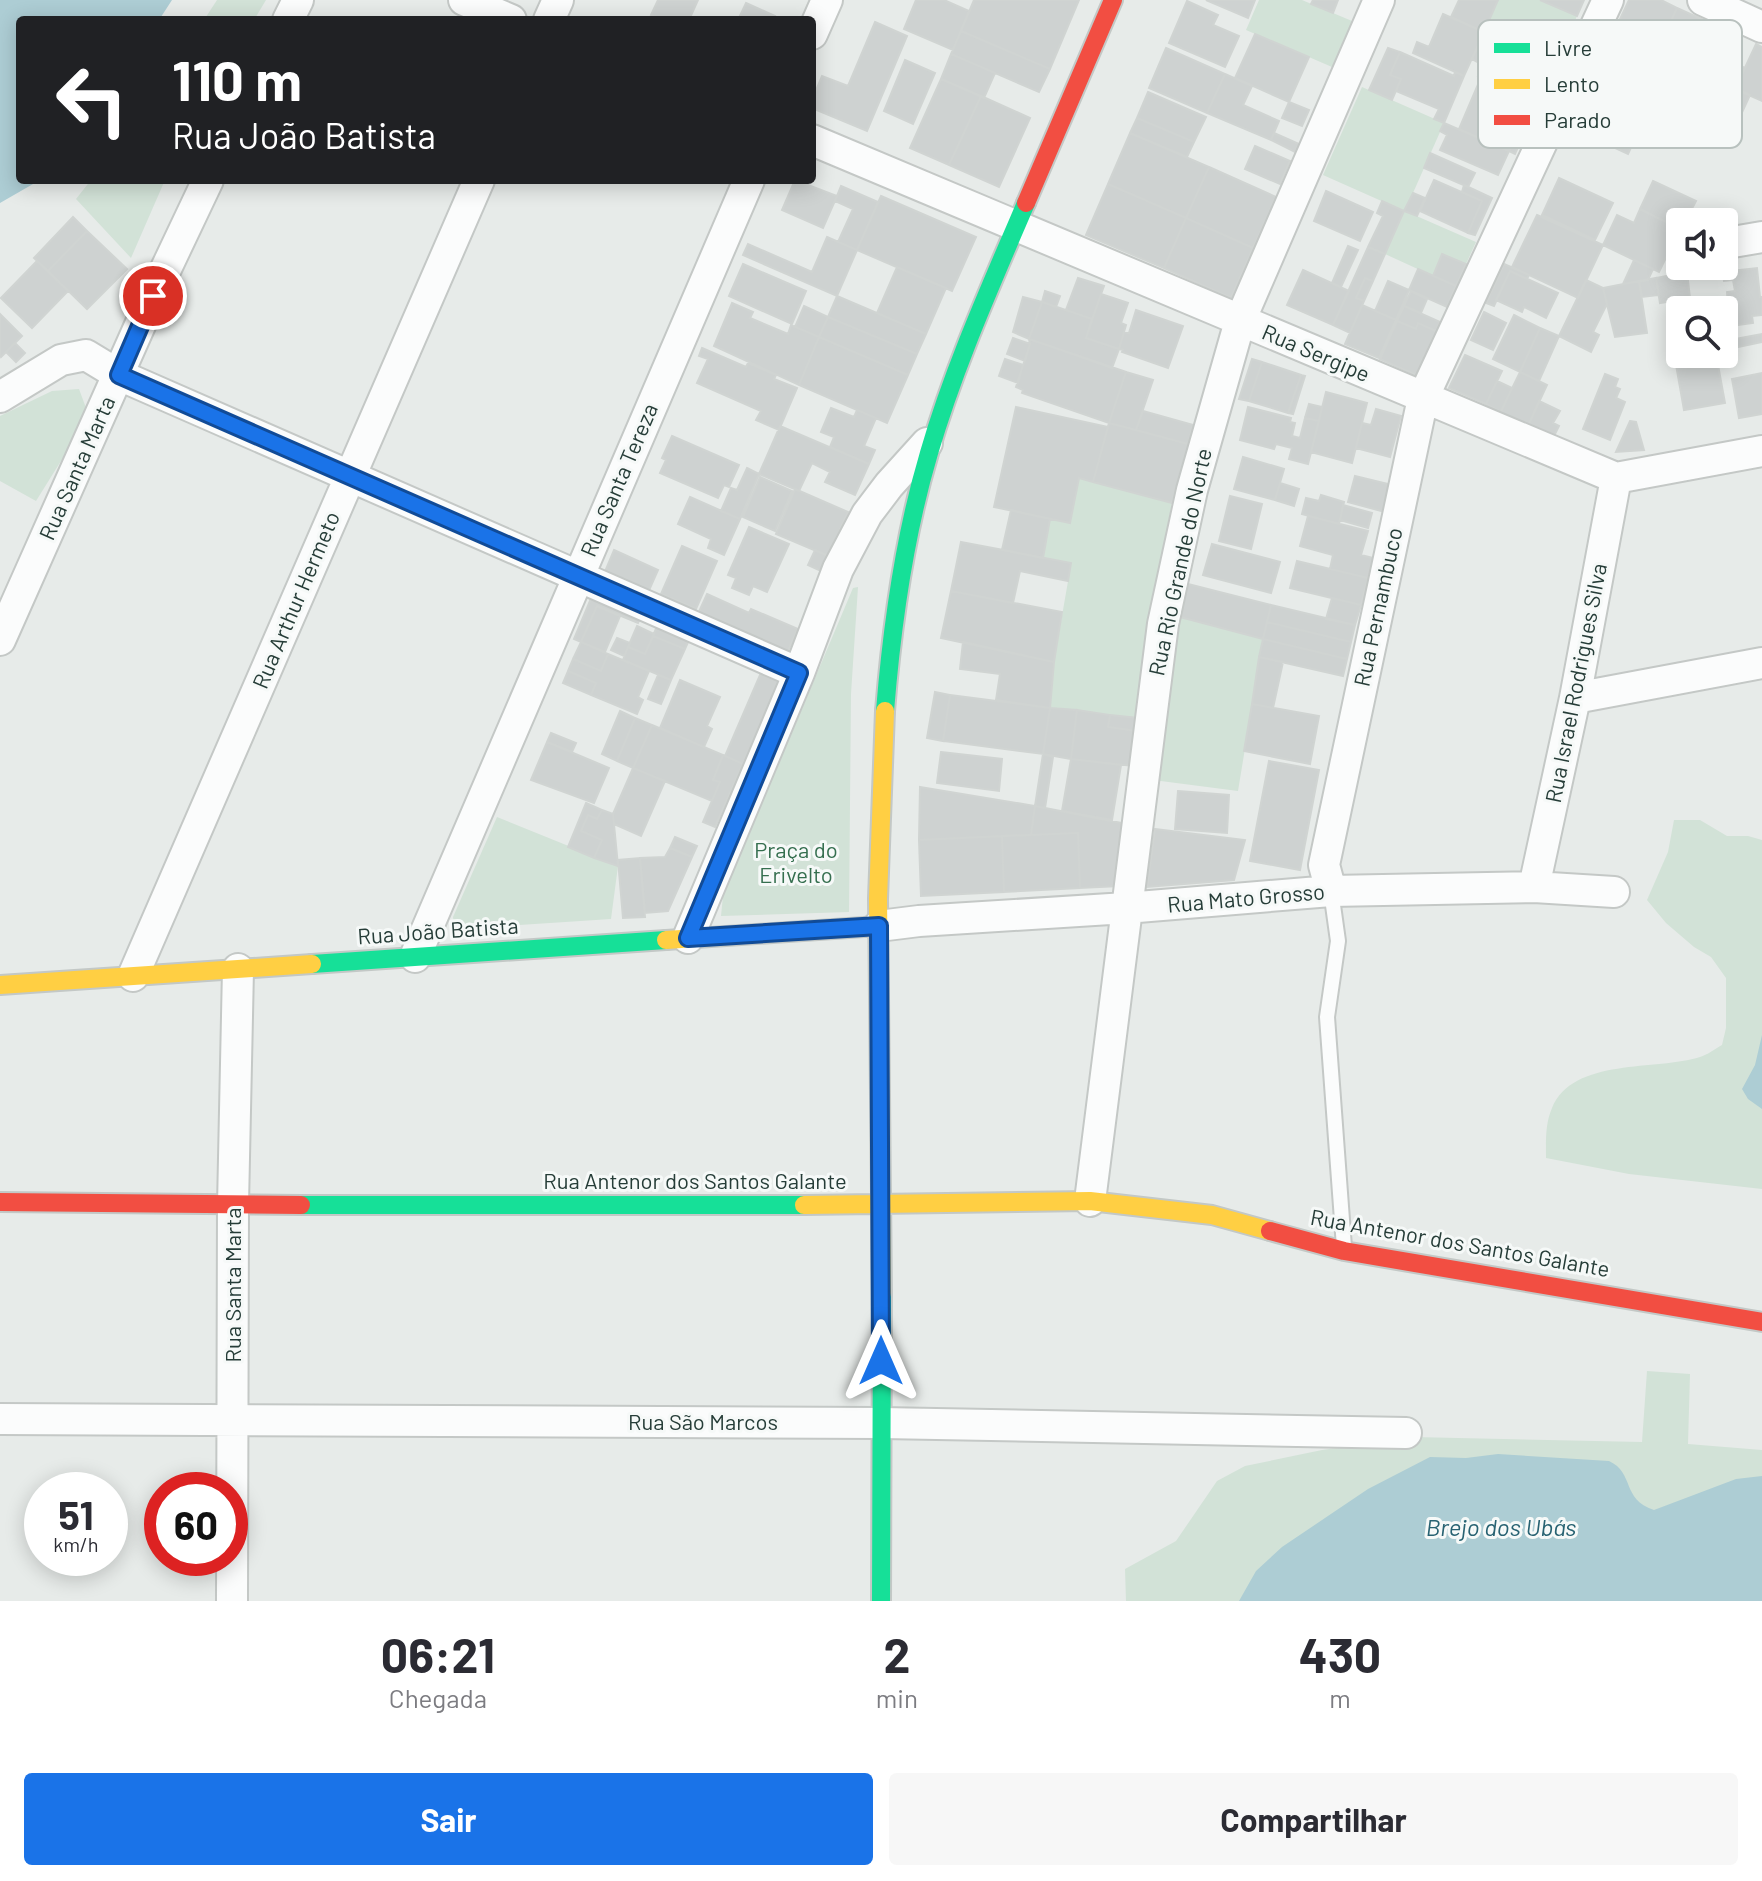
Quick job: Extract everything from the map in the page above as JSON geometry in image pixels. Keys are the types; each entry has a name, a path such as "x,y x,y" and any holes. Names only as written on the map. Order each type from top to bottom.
{"street":[{"path":"464,0 502,16"},
{"path":"816,25 827,0"},
{"path":"881,1601 880,816 895,620 912,516 934,435 961,359 1113,0"},
{"name":"Rua Rio Grande do Norte","path":"1090,1201 1163,624 1192,490 1240,321 1379,0"},
{"name":"Rua Pernambuco","path":"1599,20 1608,0"},
{"path":"1703,0 1762,27"},
{"name":"Rua Sergipe","path":"816,142 1616,478"},
{"name":"Rua Pernambuco","path":"1331,891 1324,865 1423,398 1539,148"},
{"name":"Rua Santa Marta","path":"0,640 206,184"},
{"name":"Rua Arthur Hermeto","path":"133,976 477,184"},
{"name":"Rua Santa Tereza","path":"415,957 747,184"},
{"path":"1738,241 1762,237"},
{"path":"0,397 61,360 86,355 119,375 799,673"},
{"path":"688,938 799,673 838,569 855,535 889,485 934,435"},
{"path":"1616,478 1762,451"},
{"name":"Rua Israel Rodrigues Silva","path":"1534,887 1575,698 1616,478"},
{"path":"1575,698 1762,663"},
{"name":"Rua Mato Grosso","path":"879,926 1331,891 1534,887 1614,892"},
{"name":"Rua João Batista","path":"0,985 879,926"},
{"name":"Rua Santa Marta","path":"232,1601 233,1205 238,969"},
{"name":"Rua Antenor dos Santos Galante","path":"0,1202 881,1205 1090,1201 1212,1215 1344,1251 1762,1322"},
{"name":"Rua São Marcos","path":"0,1419 882,1423 1406,1433"}],"lane":[{"name":"Rua Pernambuco","path":"1331,891 1338,941 1327,1017 1344,1251"}],"green space":[{"path":"217,0 266,0 256,16 207,16"},
{"path":"1259,0 1302,0 1352,21 1332,67 1246,30"},
{"path":"1498,0 1540,0 1577,16 1575,20 1489,20"},
{"path":"1362,87 1444,123 1405,211 1476,242 1466,264 1433,276 1385,254 1404,211 1323,175"},
{"path":"88,184 163,184 131,258 76,199"},
{"path":"79,389 89,416 36,501 0,481 0,416 52,391"},
{"path":"1079,478 1172,503 1157,578 1138,718 1050,708 1054,662 1071,564 1043,558 1050,519 1070,522"},
{"name":"Praça do Erivelto","path":"858,587 851,694 849,912 721,916 723,896 853,588"},
{"path":"1180,617 1263,639 1238,791 1153,780"},
{"path":"497,817 618,866 611,919 458,929 453,917"},
{"path":"1674,820 1700,820 1727,836 1762,840 1762,1189 1629,1174 1546,1158 1547,1126 1552,1108 1563,1092 1578,1080 1618,1069 1700,1057 1722,1045 1726,1028 1726,978 1711,957 1666,923 1647,900 1668,852"},
{"name":"Brejo dos Ubás","path":"1647,1371 1690,1374 1688,1444 1762,1450 1762,1601 1126,1601 1125,1569 1176,1541 1217,1481 1245,1466 1322,1450 1413,1437 1642,1442"}],"water":[{"path":"0,0 172,0 162,16 16,16 16,184 33,184 0,203"},
{"path":"1762,1035 1762,1109 1748,1099 1742,1089 1755,1065"},
{"name":"Brejo dos Ubás","path":"1498,1454 1609,1461 1622,1472 1637,1499 1654,1510 1736,1479 1762,1476 1762,1601 1239,1601 1256,1571 1282,1547 1368,1489 1430,1457 1466,1458"}],"building":[{"path":"658,0 698,0 691,16 651,15"},
{"path":"916,0 944,0 969,11 953,50 904,29"},
{"path":"974,0 1079,0 1050,69 961,31"},
{"path":"1206,0 1255,0 1248,18"},
{"path":"1313,0 1338,0 1333,13 1311,4"},
{"path":"1459,0 1498,0 1489,20 1478,20 1478,29 1451,17"},
{"path":"1540,0 1584,0 1577,16"},
{"path":"1629,0 1661,0 1677,8 1671,20 1620,20"},
{"path":"1187,1 1218,15 1213,25 1239,36 1225,67 1169,43"},
{"path":"746,3 775,16 740,16"},
{"path":"1677,8 1704,20 1671,20"},
{"path":"1443,14 1478,29 1478,45 1464,76 1413,53 1417,42 1429,47"},
{"path":"875,22 907,36 867,131 816,110 816,90 822,76 848,86"},
{"path":"961,31 1050,69 1039,92 951,54"},
{"path":"1255,34 1309,57 1289,102 1235,78"},
{"path":"1756,44 1762,47 1762,101 1742,92 1742,74"},
{"path":"1166,48 1225,74 1207,113 1149,88"},
{"path":"1388,48 1400,52 1390,75 1401,79 1392,100 1369,90"},
{"path":"1478,51 1478,62 1472,59"},
{"path":"1400,52 1454,76 1455,72 1464,76 1444,123 1434,119 1439,109 1396,91 1401,79 1390,75"},
{"path":"951,54 995,73 984,98 941,79"},
{"path":"905,60 935,73 913,124 884,111"},
{"path":"1225,74 1252,86 1243,105 1279,121 1271,140 1207,113"},
{"path":"941,79 981,96 949,165 910,148"},
{"path":"1478,84 1478,137 1459,129"},
{"path":"1742,91 1750,95 1742,112"},
{"path":"1148,92 1206,117 1194,142 1137,118"},
{"path":"981,96 1030,118 999,187 949,165"},
{"path":"1289,102 1309,110 1302,126 1282,118"},
{"path":"1137,118 1194,142 1187,157 1130,133"},
{"path":"1444,123 1478,138 1478,148 1509,151 1498,175 1440,150 1447,135 1440,131"},
{"path":"1130,133 1209,167 1186,218 1108,184"},
{"path":"1274,133 1299,144 1295,152 1271,140"},
{"path":"1255,146 1290,161 1280,184 1245,169"},
{"path":"1615,148 1631,148 1628,154"},
{"path":"1430,153 1475,173 1468,187 1424,168"},
{"path":"1209,167 1276,197 1253,248 1186,218"},
{"path":"1559,178 1613,203 1595,240 1542,215"},
{"path":"1434,180 1482,201 1468,233 1420,211"},
{"path":"1653,181 1696,201 1692,208 1666,208 1666,222 1640,209"},
{"path":"793,184 806,184 837,196 823,228 782,210"},
{"path":"1108,184 1186,218 1164,268 1086,235"},
{"path":"1464,185 1492,198 1475,235 1468,233 1482,201 1462,192"},
{"path":"841,186 878,202 857,250 838,242 853,209 835,201"},
{"path":"1326,191 1373,212 1360,241 1314,221"},
{"path":"1413,193 1425,198 1417,216 1404,211"},
{"path":"881,196 976,237 952,291 857,250"},
{"path":"1382,201 1404,211 1385,254 1368,247 1383,216 1377,213"},
{"path":"1640,209 1666,222 1666,258 1659,272 1603,245 1617,215 1634,223"},
{"path":"1537,215 1603,245 1578,298 1512,267"},
{"path":"73,217 87,231 48,271 34,258"},
{"path":"1186,218 1253,248 1231,298 1164,268"},
{"path":"87,231 127,269 87,309 48,271"},
{"path":"827,237 857,250 837,296 743,255 748,244 812,272"},
{"path":"1348,246 1358,250 1341,287 1332,283"},
{"path":"1368,247 1385,254 1373,281 1365,278 1356,298 1364,301 1350,333 1333,325"},
{"path":"1442,254 1466,264 1456,286 1433,276"},
{"path":"1634,260 1653,269 1648,280 1623,284"},
{"path":"37,261 68,291 32,328 1,298"},
{"path":"743,264 806,291 792,324 729,296"},
{"path":"1504,264 1529,275 1527,279 1510,271 1494,306 1486,303"},
{"path":"897,267 946,288 926,334 877,313"},
{"path":"1757,268 1762,315 1752,316 1753,323 1738,325 1738,296 1727,296 1727,292 1735,291 1733,280 1738,280 1738,270"},
{"path":"1418,269 1456,286 1447,307 1409,290"},
{"path":"1303,270 1349,291 1333,325 1287,305"},
{"path":"1510,271 1558,293 1546,318 1524,307 1522,312 1496,300"},
{"path":"1666,276 1666,280 1688,280 1690,296 1666,296 1666,302 1660,303 1656,278"},
{"path":"1078,278 1104,286 1092,319 1066,310"},
{"path":"1365,278 1373,281 1364,301 1356,298"},
{"path":"1656,278 1659,295 1642,297 1639,281"},
{"path":"1586,280 1603,288 1607,304 1593,332 1599,335 1591,352 1559,336"},
{"path":"1388,281 1409,290 1396,320 1375,311"},
{"path":"1639,281 1647,333 1615,337 1603,288"},
{"path":"1045,291 1060,296 1056,307 1042,302"},
{"path":"1411,291 1427,299 1421,313 1404,306"},
{"path":"1101,294 1128,303 1121,323 1126,325 1119,349 1086,338"},
{"path":"837,296 926,334 917,354 828,317"},
{"path":"1023,297 1042,302 1029,339 1013,332"},
{"path":"1042,302 1092,319 1086,338 1119,349 1112,368 1029,339"},
{"path":"732,303 753,312 750,318 788,334 791,325 819,337 799,385 714,346"},
{"path":"1362,305 1396,320 1379,358 1345,344"},
{"path":"804,306 828,317 819,337 795,327"},
{"path":"1404,306 1440,322 1436,331 1418,323 1416,329 1397,321"},
{"path":"1136,310 1183,326 1168,368 1119,349 1124,332 1129,333"},
{"path":"1484,312 1506,323 1493,350 1471,340"},
{"path":"0,314 22,336 1,357 0,355"},
{"path":"1514,315 1540,328 1520,372 1493,359"},
{"path":"828,317 917,354 908,375 819,337"},
{"path":"1397,321 1416,329 1418,323 1436,331 1416,375 1380,359"},
{"path":"1540,328 1559,336 1539,381 1520,372"},
{"path":"1762,334 1762,342 1738,347 1738,338"},
{"path":"819,337 908,375 887,423 799,385"},
{"path":"1013,338 1030,344 1025,361 1007,354"},
{"path":"1029,339 1126,372 1109,423 1022,393 1023,390 1016,387"},
{"path":"15,343 25,353 16,362 6,352"},
{"path":"702,348 746,367 748,363 776,375 774,379 797,388 779,430 756,420 761,411 697,383 708,359 699,356"},
{"path":"1465,355 1502,371 1486,404 1449,388"},
{"path":"1005,359 1023,365 1018,383 999,376"},
{"path":"1252,359 1262,362 1249,401 1239,399"},
{"path":"1262,362 1301,375 1288,413 1249,401"},
{"path":"1677,368 1719,368 1725,403 1684,410"},
{"path":"1126,372 1153,380 1136,430 1109,423"},
{"path":"1520,372 1547,385 1528,426 1500,413"},
{"path":"1762,373 1762,414 1739,418 1732,379"},
{"path":"1605,374 1618,379 1615,387 1620,389 1616,398 1625,402 1610,440 1583,429"},
{"path":"1301,375 1305,376 1293,414 1288,413"},
{"path":"1497,381 1512,388 1501,412 1486,404"},
{"path":"1326,392 1367,403 1352,463 1311,452"},
{"path":"1539,401 1560,411 1553,423 1559,426 1553,438 1528,426"},
{"path":"1309,404 1322,407 1319,421 1305,418"},
{"path":"1016,407 1108,427 1093,482 1079,478 1070,523 994,507"},
{"path":"1248,407 1291,418 1290,422 1295,423 1292,436 1300,438 1305,418 1319,421 1308,464 1289,459 1292,448 1276,444 1274,449 1240,440"},
{"path":"831,408 854,417 857,410 876,418 864,446 875,450 869,464 830,447 834,437 821,432"},
{"path":"1376,409 1401,416 1390,457 1356,448 1362,423 1371,425"},
{"path":"1143,411 1193,425 1188,444 1136,430"},
{"path":"1630,421 1636,422 1644,450 1616,452"},
{"path":"1109,423 1188,444 1172,503 1093,482"},
{"path":"780,426 869,464 855,495 825,482 830,472 812,463 799,491 759,474"},
{"path":"672,436 739,465 729,487 724,485 718,498 660,473 666,460 662,458"},
{"path":"1243,457 1284,469 1275,500 1234,489"},
{"path":"747,468 759,474 740,519 721,511 731,488 737,490"},
{"path":"1355,476 1392,485 1385,512 1348,502"},
{"path":"760,477 792,491 775,531 743,517"},
{"path":"1280,483 1299,489 1294,506 1275,500"},
{"path":"795,489 848,512 828,556 776,534"},
{"path":"1321,495 1344,502 1339,524 1302,514 1306,498 1319,501"},
{"path":"1230,496 1262,504 1251,549 1219,541"},
{"path":"690,497 740,519 724,555 708,548 711,539 678,524"},
{"path":"1343,505 1372,513 1368,528 1340,520"},
{"path":"1011,510 1050,519 1043,558 1002,550"},
{"path":"1308,516 1368,531 1361,555 1373,558 1368,578 1330,569 1333,555 1300,546"},
{"path":"749,527 789,544 767,592 753,586 749,595 732,588 736,578 728,575"},
{"path":"961,542 1071,563 1068,581 1020,571 1013,603 951,591"},
{"path":"1212,544 1280,562 1271,593 1203,575"},
{"path":"682,546 717,561 696,609 661,594"},
{"path":"614,550 658,570 647,595 604,574"},
{"path":"815,550 830,557 823,572 808,565"},
{"path":"1297,561 1368,578 1361,605 1290,588"},
{"path":"1188,584 1271,605 1263,639 1180,617"},
{"path":"951,591 1062,612 1054,662 941,638"},
{"path":"707,594 749,613 751,609 798,629 787,653 697,616"},
{"path":"592,596 641,616 638,623 597,606 581,642 574,639"},
{"path":"1332,598 1361,605 1355,625 1326,619"},
{"path":"1271,605 1355,625 1351,642 1267,622"},
{"path":"597,606 620,616 605,652 581,642"},
{"path":"1267,622 1351,642 1347,659 1263,639"},
{"path":"637,626 654,634 645,654 628,647"},
{"path":"657,626 689,640 685,649 653,636"},
{"path":"653,636 685,649 671,680 623,660 628,647 645,654"},
{"path":"617,638 630,643 624,656 611,650"},
{"path":"1263,639 1347,659 1343,676 1259,657"},
{"path":"581,642 608,654 601,671 573,659"},
{"path":"963,642 1054,662 1050,708 996,700 1000,674 960,669"},
{"path":"608,654 649,671 638,697 643,700 637,714 591,695 596,683 568,671 573,659 601,671"},
{"path":"1259,657 1283,662 1273,708 1252,704"},
{"path":"763,668 781,676 743,764 725,756"},
{"path":"568,671 596,683 591,695 563,683"},
{"path":"658,675 671,680 661,704 648,699"},
{"path":"680,680 720,697 707,726 712,729 704,747 660,728"},
{"path":"935,692 950,695 943,741 927,738"},
{"path":"950,695 1050,708 1043,754 943,741"},
{"path":"1252,704 1319,716 1310,764 1244,751"},
{"path":"1050,708 1077,710 1071,759 1043,754"},
{"path":"1077,710 1110,715 1108,727 1137,731 1133,766 1071,759"},
{"path":"620,711 635,718 617,761 602,754"},
{"path":"1110,715 1138,718 1137,731 1108,727"},
{"path":"635,718 652,725 633,768 617,761"},
{"path":"652,725 723,755 713,780 720,782 712,801 633,768"},
{"path":"551,733 576,743 572,752 547,742"},
{"path":"547,742 609,768 594,803 531,780"},
{"path":"941,752 1002,759 999,791 937,783"},
{"path":"1043,754 1053,757 1045,808 1035,806"},
{"path":"723,755 743,764 715,827 703,822 720,782 713,780"},
{"path":"1071,759 1121,765 1112,820 1062,811"},
{"path":"1269,761 1319,770 1300,870 1250,861"},
{"path":"633,768 665,781 641,836 614,824 613,814"},
{"path":"920,787 1035,806 1031,835 919,840"},
{"path":"1178,791 1229,795 1227,833 1175,829"},
{"path":"586,803 602,810 597,819 588,815 581,831 602,840 594,858 568,847"},
{"path":"1035,806 1127,824 1119,886 1080,888 1078,833 1031,835"},
{"path":"602,810 613,814 618,866 594,858 602,840 581,831 588,815 597,819"},
{"path":"1155,829 1245,840 1234,880 1147,887"},
{"path":"1078,833 1080,888 1004,892 1002,836"},
{"path":"1002,836 1004,892 921,896 919,840"},
{"path":"675,837 697,846 692,857 670,848"},
{"path":"670,848 692,857 668,911 645,913 640,858 665,857"},
{"path":"640,858 645,917 623,918 618,860"}],"traffic: fast":[{"path":"885,711 900,581 920,485 961,358 1026,203"},
{"path":"312,964 666,940"},
{"path":"301,1205 804,1205"},
{"path":"881,1601 882,1293"}],"traffic: slow":[{"path":"882,1293 878,899 885,711"},
{"path":"666,940 879,926"},
{"path":"0,985 312,964"},
{"path":"804,1205 1090,1201 1212,1215 1270,1231"}],"traffic: jam":[{"path":"1026,203 1113,0"},
{"path":"0,1202 301,1205"},
{"path":"1270,1231 1344,1251 1762,1322"}],"route":[{"path":"153,296 119,375 799,673 688,938 879,926 881,1361"}]}
